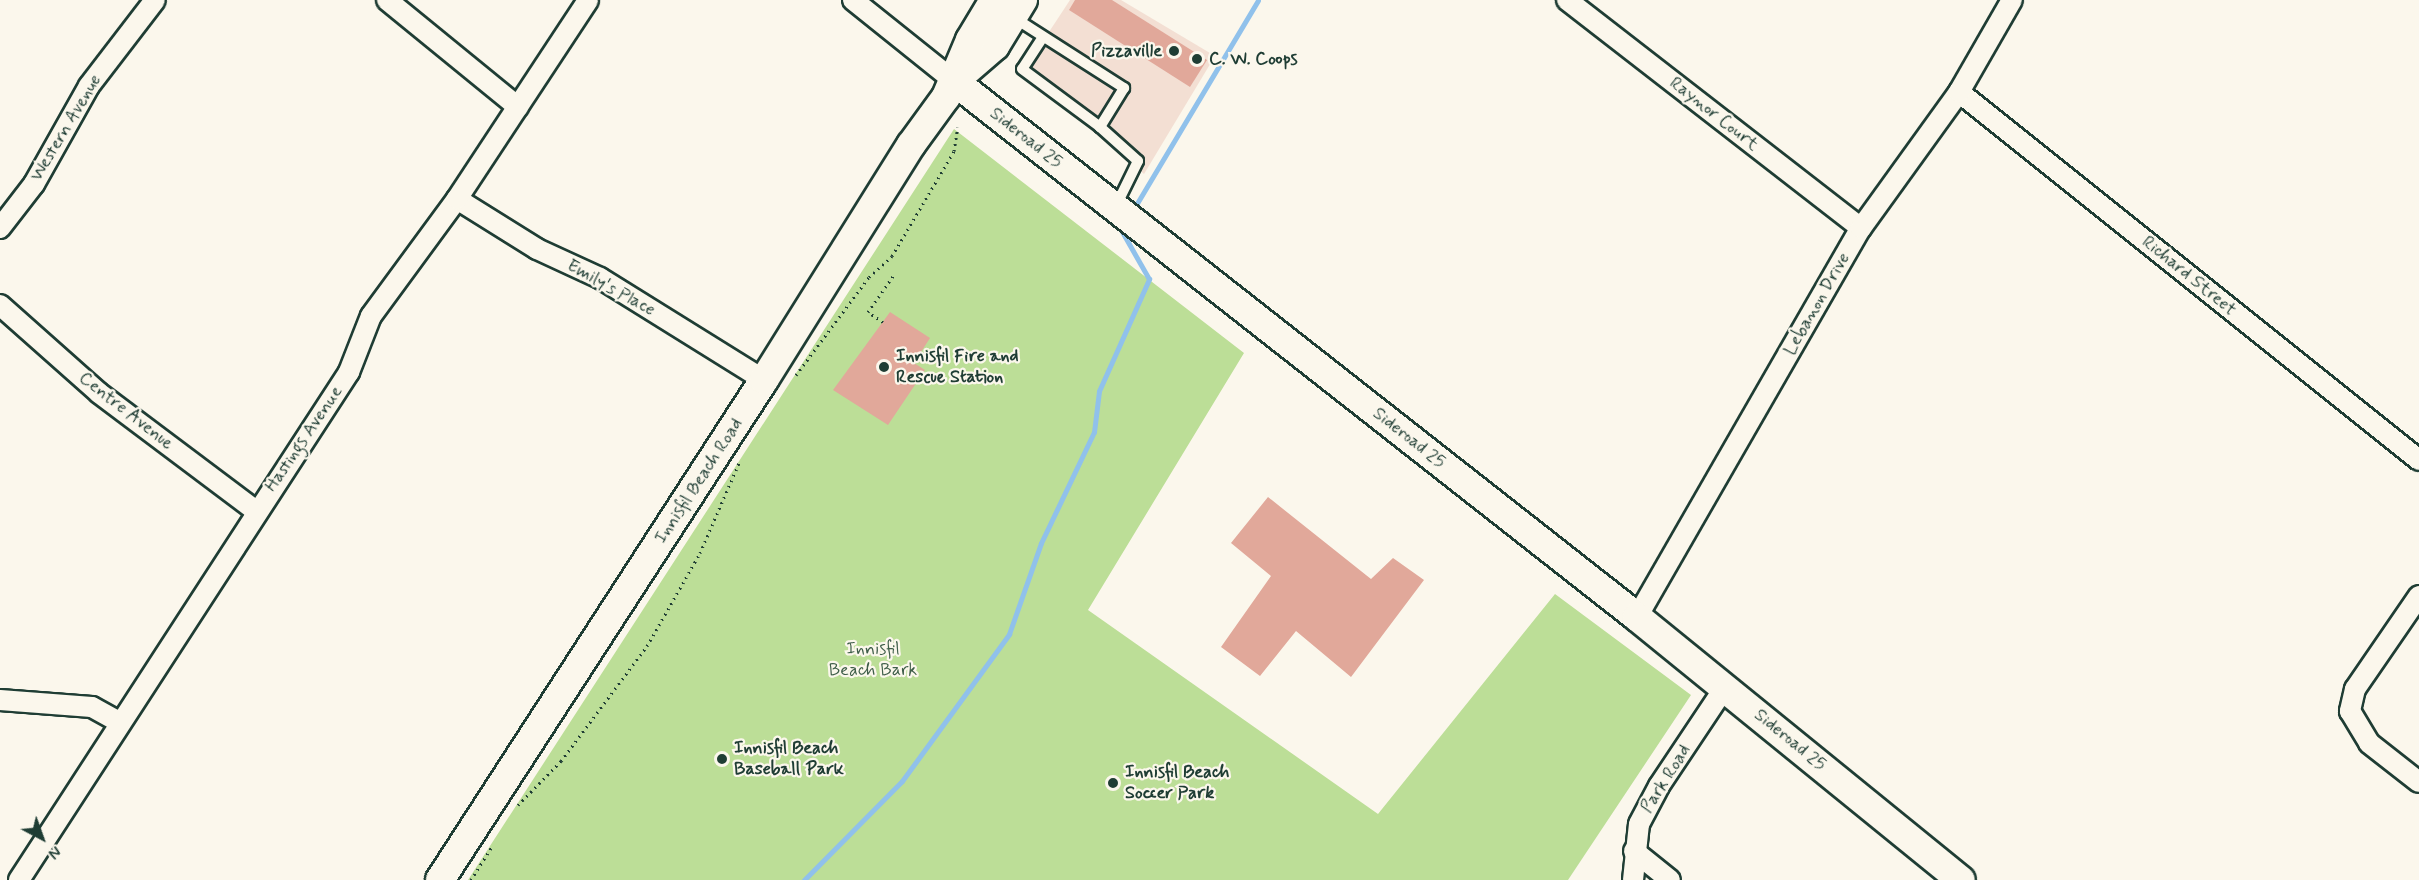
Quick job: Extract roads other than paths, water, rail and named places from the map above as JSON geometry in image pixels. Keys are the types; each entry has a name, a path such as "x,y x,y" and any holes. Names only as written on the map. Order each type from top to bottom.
{"main road":[{"name":"Innisfil Beach Road","path":"440,880 764,380 954,81 995,46 1010,6"},
{"name":"Sideroad 25","path":"954,81 1637,617 1961,880"}],"street":[{"name":"Western Avenue","path":"0,228 34,184 89,86 155,0"},
{"path":"387,0 518,107"},
{"name":"Hastings Avenue","path":"19,880 118,723 349,372 371,316 458,199 588,0"},
{"name":"Sideroad 25","path":"853,0 954,81"},
{"name":"Raynor Court","path":"1567,0 1861,228"},
{"name":"Lebanon Drive","path":"1637,617 1861,228 1959,92 2012,0"},
{"name":"Richard Street","path":"1959,92 2419,460"},
{"name":"Emily's Place","path":"458,199 537,249 600,278 764,380"},
{"name":"Centre Avenue","path":"0,305 99,393 256,511"},
{"path":"2419,597 2355,689 2350,711 2369,743 2419,782"},
{"name":"Park Road","path":"1633,880 1634,851 1639,824 1659,786 1725,687"},
{"path":"0,700 92,707 118,723"},
{"path":"1634,851 1670,880"}],"lane":[{"path":"1010,6 1043,36 1124,87 1100,127"},
{"path":"1043,36 1023,69 1100,127 1138,161 1115,208"}],"waterway":[{"path":"1133,210 1258,0"},
{"path":"804,880 902,781 1009,634 1041,543 1094,432 1099,391 1149,279 1121,230 1124,226"}],"place":[{"name":"Pizzaville","path":"1174,51"},
{"name":"C. W. Coops","path":"1197,59"},
{"name":"Innisfil Fire and Rescue Station","path":"884,367"},
{"name":"Innisfil Beach Baseball Park","path":"722,759"},
{"name":"Innisfil Beach Soccer Park","path":"1113,783"}],"park label":[{"name":"Innisfil Beach Bark","path":"873,660"}]}
